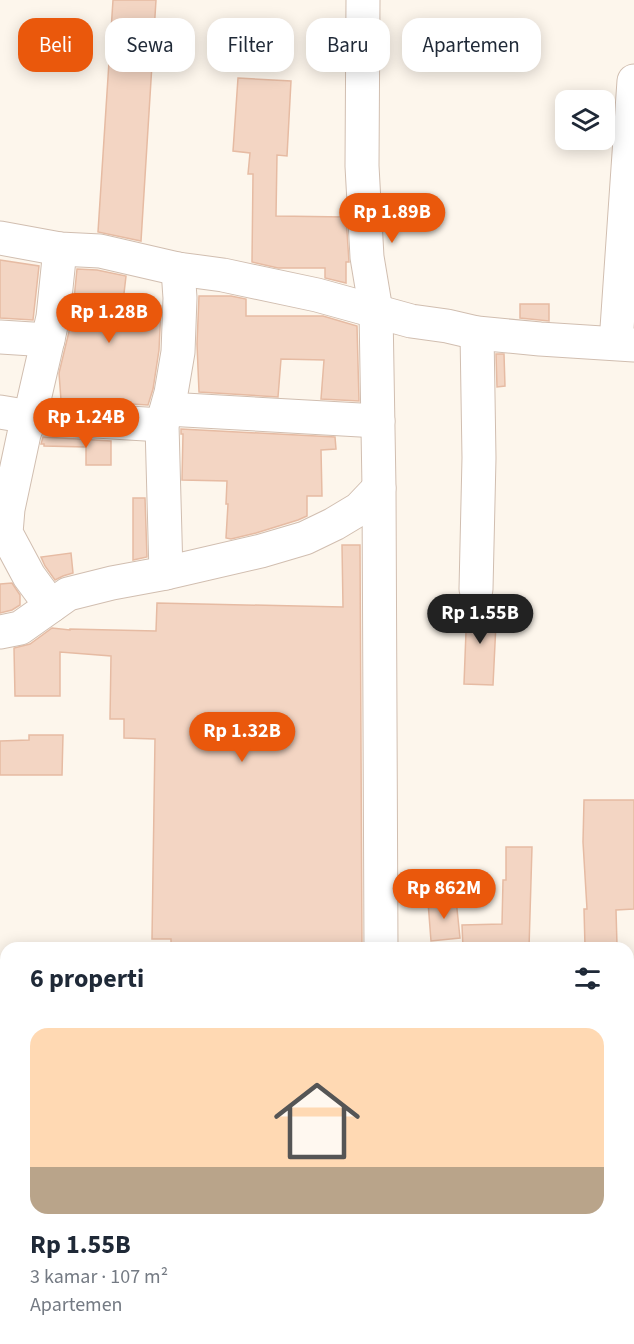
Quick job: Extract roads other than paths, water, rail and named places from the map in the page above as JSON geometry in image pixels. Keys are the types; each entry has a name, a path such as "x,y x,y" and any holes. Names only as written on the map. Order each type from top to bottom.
{"street":[{"path":"363,0 362,166 367,257 376,311 381,942"},
{"path":"0,238 60,249 100,251 178,269 223,275 317,295 411,321 477,333 625,344 634,81"},
{"path":"51,606 29,576 3,533 24,434 15,414 48,340 53,317 60,249"},
{"path":"166,573 164,417 178,352 180,298 178,269"},
{"path":"476,589 479,458 477,333"},
{"path":"0,337 48,340"},
{"path":"15,414 378,421"},
{"path":"0,632 20,628 68,594 261,551 305,538 359,509 379,488"}]}
